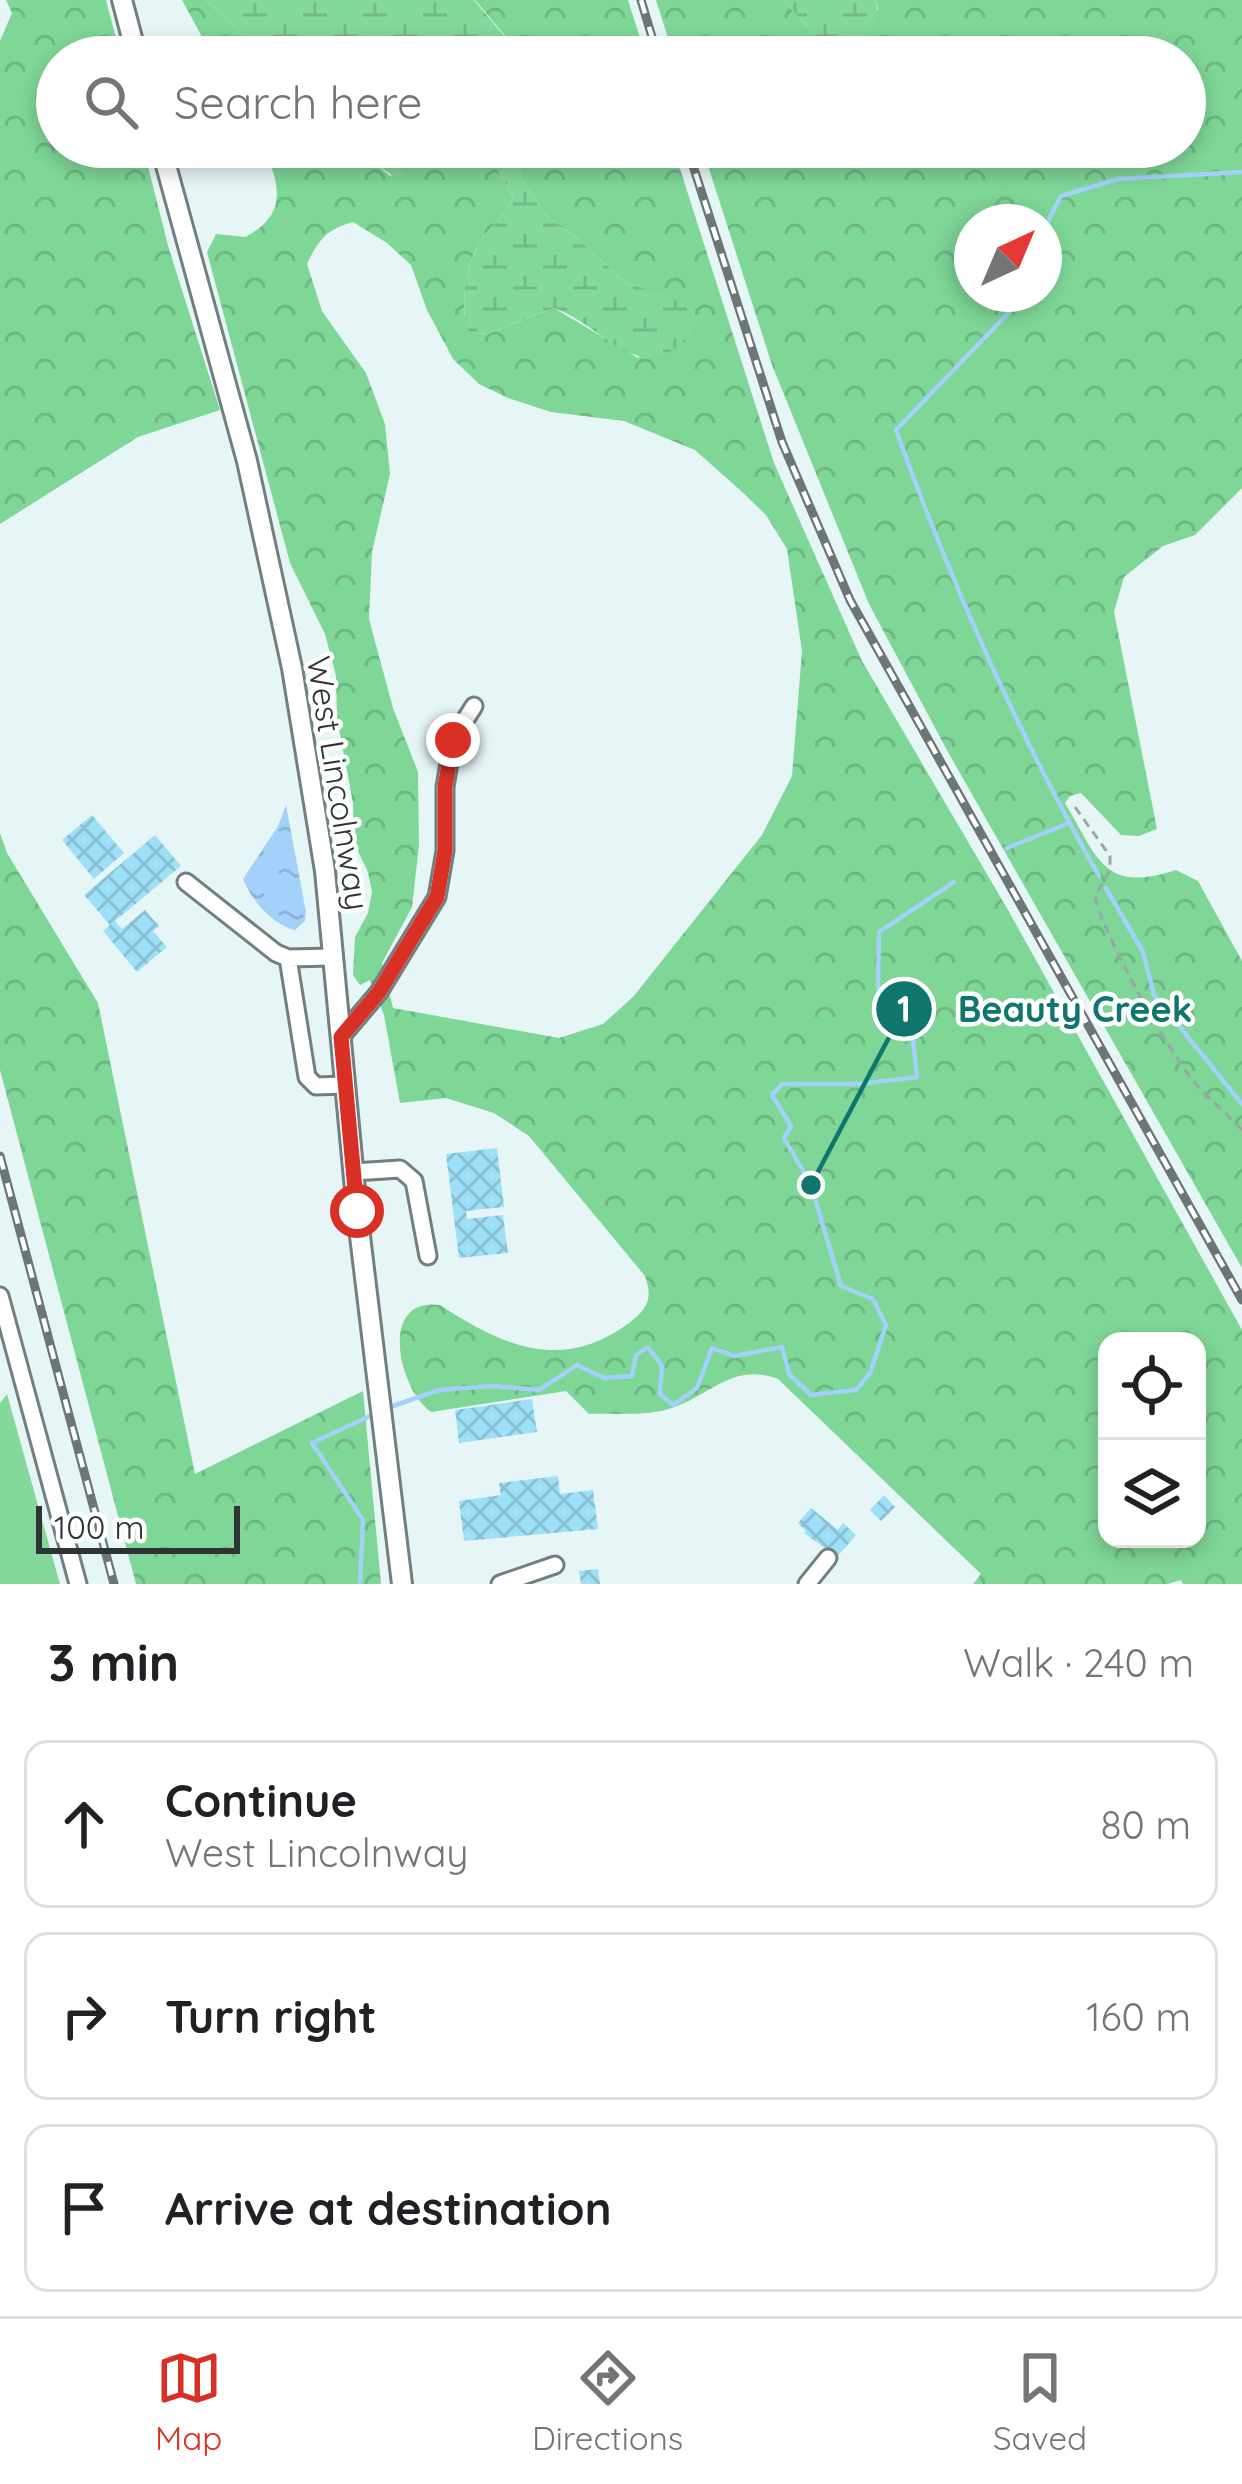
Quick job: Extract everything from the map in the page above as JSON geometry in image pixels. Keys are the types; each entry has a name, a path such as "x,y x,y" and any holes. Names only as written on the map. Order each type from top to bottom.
{"main road":[{"path":"122,0 131,36"},
{"name":"West Lincolnway","path":"167,168 247,460 292,668 325,871 402,1584"}],"street":[{"path":"341,1037 379,992 437,897 453,740 474,706"},
{"path":"186,882 276,953 287,958 333,957"},
{"path":"287,958 308,1077 316,1086 346,1085"},
{"path":"354,1172 400,1169 414,1181 428,1256"},
{"path":"0,1296 78,1584"},
{"path":"807,1584 828,1558"},
{"path":"500,1584 544,1574"}],"path":[{"path":"1075,807 1110,856 1110,870 1095,896 1130,973 1184,1068 1242,1130"}],"green space":[{"path":"6,0 106,0 115,36 36,36 36,168 148,168 220,410 138,437 0,524 0,41 12,13"},
{"path":"182,0 206,0 243,36 202,36"},
{"path":"206,0 474,0 504,36 243,36"},
{"path":"475,0 628,0 639,36 505,36"},
{"path":"656,0 783,0 816,36 667,36"},
{"path":"783,0 876,0 876,18 867,36 816,36"},
{"path":"876,0 1242,0 1242,488 1195,535 1163,546 1124,577 1114,612 1157,829 1139,836 1121,835 1081,793 1065,803 1095,855 1118,874 1152,876 1176,870 1198,881 1242,961 1242,1268 949,754 869,604 772,365 709,168 1206,168 1206,36 858,36 878,9"},
{"path":"272,168 381,168 390,176 402,168 497,168 513,197 470,264 464,301 469,332 487,334 554,308 638,358 692,307 625,282 550,220 522,180 520,168 680,168 774,463 862,661 1008,910 1242,1330 1242,1584 1183,1584 1181,1580 1168,1584 973,1584 981,1574 778,1379 761,1375 732,1378 680,1405 647,1413 589,1414 566,1391 431,1412 419,1400 403,1366 400,1346 408,1315 420,1306 440,1305 510,1342 556,1350 580,1347 629,1323 645,1308 649,1291 645,1276 529,1136 494,1113 446,1098 400,1103 384,1015 370,980 360,985 353,975 355,937 368,913 372,892 354,843 336,676 325,634 290,563 207,252 216,234 245,237 259,228 277,198","holes":["353,222 411,265 427,310 453,359 479,384 551,412 624,421 695,450 766,515 787,549 802,651 792,776 762,835 633,997 603,1024 559,1038 393,1008 382,963 412,907 419,845 418,772 393,708 369,619 372,552 390,474 385,424 366,373 322,311 307,264 324,237"]},
{"path":"382,168 406,168 396,178"},
{"path":"497,168 520,168 522,180 550,220 625,282 692,306 698,321 662,356 645,357 628,352 554,308 487,334 469,332 464,301 470,264 513,197"},
{"path":"0,833 7,853 98,1003 195,1474 363,1391 381,1584 136,1584 0,1070"},
{"path":"7,1394 60,1584 0,1584 0,1403"}],"water":[{"path":"286,805 306,912 305,921 295,930 264,910 243,879 278,826"}],"building":[{"path":"92,815 124,853 94,879 62,840"},
{"path":"155,835 181,866 115,921 122,929 145,910 159,926 153,931 167,947 137,972 103,931 110,925 84,895"},
{"path":"497,1148 504,1207 466,1211 467,1219 503,1215 508,1253 459,1258 446,1154"},
{"path":"532,1399 537,1432 459,1443 455,1410"},
{"path":"558,1476 560,1494 593,1490 598,1529 464,1541 459,1501 501,1495 499,1483"},
{"path":"884,1495 895,1507 881,1521 870,1510"},
{"path":"811,1508 838,1530 843,1523 856,1535 837,1557 798,1523"},
{"path":"598,1569 600,1584 581,1584 579,1571"}],"waterway":[{"path":"1057,204 1061,196 1118,179 1242,172"},
{"path":"1009,312 896,430 988,657 1099,876"},
{"path":"1007,848 1069,823"},
{"path":"393,1406 439,1390 492,1386 539,1390 577,1365 604,1378 632,1376 636,1355 648,1347 662,1366 660,1394 673,1405 697,1388 712,1348 734,1356 782,1347 789,1374 811,1395 856,1390 870,1373 886,1325 873,1299 841,1286 811,1185 784,1138 791,1126 772,1095 782,1084 859,1084 917,1077 910,1011 878,989 879,932 954,882"},
{"path":"1106,888 1143,952 1154,995 1242,1104"},
{"path":"360,1584 363,1520 312,1443 370,1416"}],"railway":[{"path":"641,0 652,36"},
{"path":"694,168 782,442 850,600 1242,1300"},
{"path":"0,1156 114,1584"}],"place":[{"name":"Beauty Creek","path":"811,1185"}],"route":[{"path":"357,1211 341,1037 379,992 437,897 453,740"}]}
